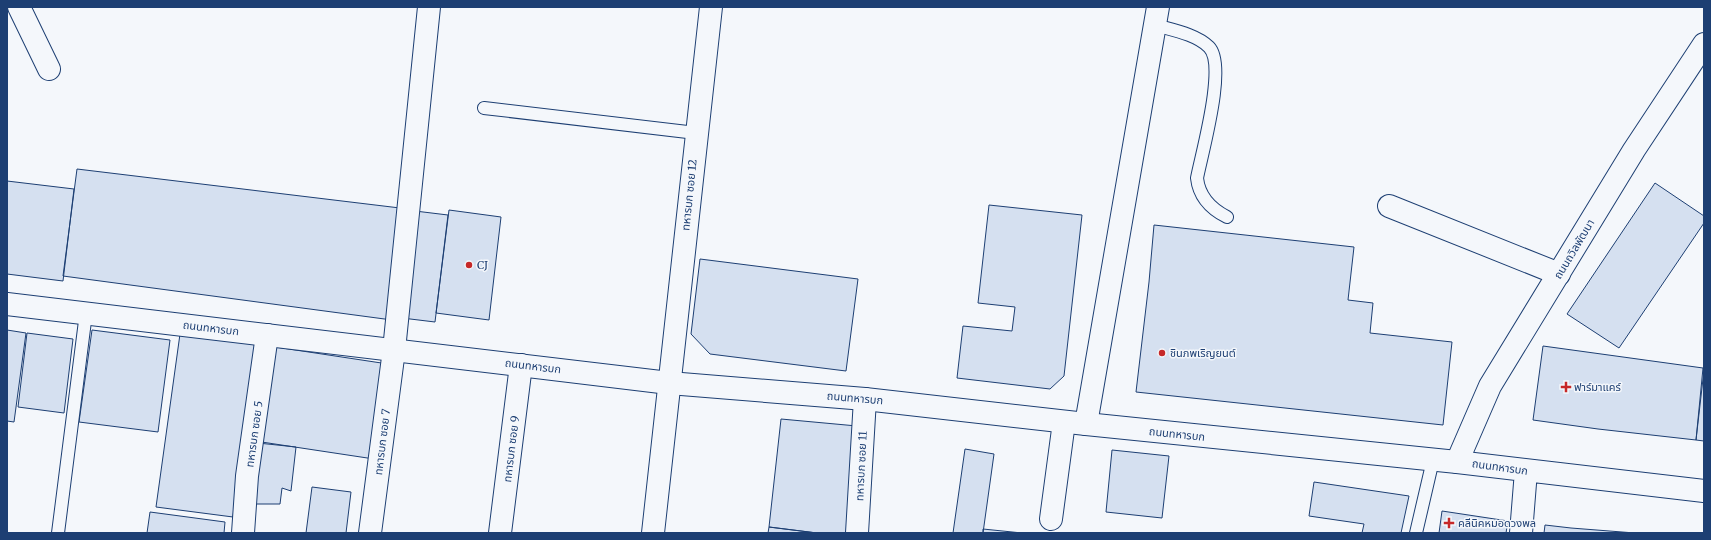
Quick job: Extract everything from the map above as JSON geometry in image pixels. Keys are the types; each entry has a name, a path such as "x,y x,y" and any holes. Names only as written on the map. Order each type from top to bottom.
{"street":[{"path":"19,7 49,69"},
{"name":"ทหารบก ซอย 7","path":"370,533 394,350 429,7"},
{"name":"ทหารบก ซอย 12","path":"653,533 711,7"},
{"path":"1086,424 1157,16"},
{"name":"ถนนถวิลพัฒนา","path":"1457,462 1490,386 1634,150 1704,44"},
{"path":"1389,206 1559,274"},
{"name":"ถนนทหารบก","path":"7,304 669,382 865,399 1064,422 1457,462 1704,491"},
{"name":"ทหารบก ซอย 5","path":"243,533 248,476 267,335"},
{"name":"ทหารบก ซอย 9","path":"500,533 522,365"},
{"name":"ทหารบก ซอย 11","path":"858,533 865,399"},
{"path":"1051,519 1064,422"},
{"path":"1521,533 1526,471"}],"lane":[{"path":"1157,16 1183,33 1200,40 1209,47 1215,59 1215,87 1197,178 1200,190 1207,202 1216,212 1227,217"},
{"path":"484,108 696,133"},
{"path":"58,533 86,313"},
{"path":"1416,533 1433,460"}],"building":[{"path":"77,169 400,208 392,320 63,276"},
{"path":"7,181 74,189 63,281 7,274"},
{"path":"1655,183 1704,216 1704,223 1619,348 1567,314"},
{"path":"989,205 1082,215 1064,376 1050,389 957,378 963,326 1012,331 1015,307 978,303"},
{"name":"CJ","path":"449,210 501,217 489,320 436,313"},
{"path":"415,211 448,215 435,322 402,318"},
{"path":"1154,225 1354,247 1348,300 1373,303 1370,333 1452,342 1443,425 1136,392"},
{"path":"700,259 858,279 846,371 710,354 691,334"},
{"path":"7,330 26,333 14,422 7,421"},
{"path":"92,330 170,340 158,432 79,422"},
{"path":"27,333 73,339 64,413 18,407"},
{"path":"180,334 255,344 233,517 156,507"},
{"path":"269,346 388,364 374,459 255,441"},
{"path":"1543,346 1703,368 1696,440 1533,420"},
{"path":"1704,370 1704,441 1696,440"},
{"path":"781,419 857,426 849,533 817,533 769,527"},
{"path":"258,443 296,447 291,491 282,488 280,504 250,504"},
{"path":"965,449 994,454 983,533 953,533"},
{"path":"1112,450 1169,456 1162,518 1106,512"},
{"path":"1314,482 1409,496 1401,533 1362,533 1364,524 1309,516"},
{"path":"312,487 351,492 346,533 306,533"},
{"path":"1442,511 1508,521 1506,533 1439,533"},
{"path":"150,512 225,522 224,533 147,533"},
{"path":"1545,525 1571,528 1635,533 1544,533"},
{"path":"769,527 817,533 768,533"},
{"path":"983,529 1022,533 983,533"}],"place":[{"name":"CJ","path":"469,265"},
{"name":"ชินภพเริญยนต์","path":"1162,353"},
{"name":"ฟาร์มาแคร์","path":"1566,387"},
{"name":"คลีนิคหมอดวงพล","path":"1449,523"}]}
